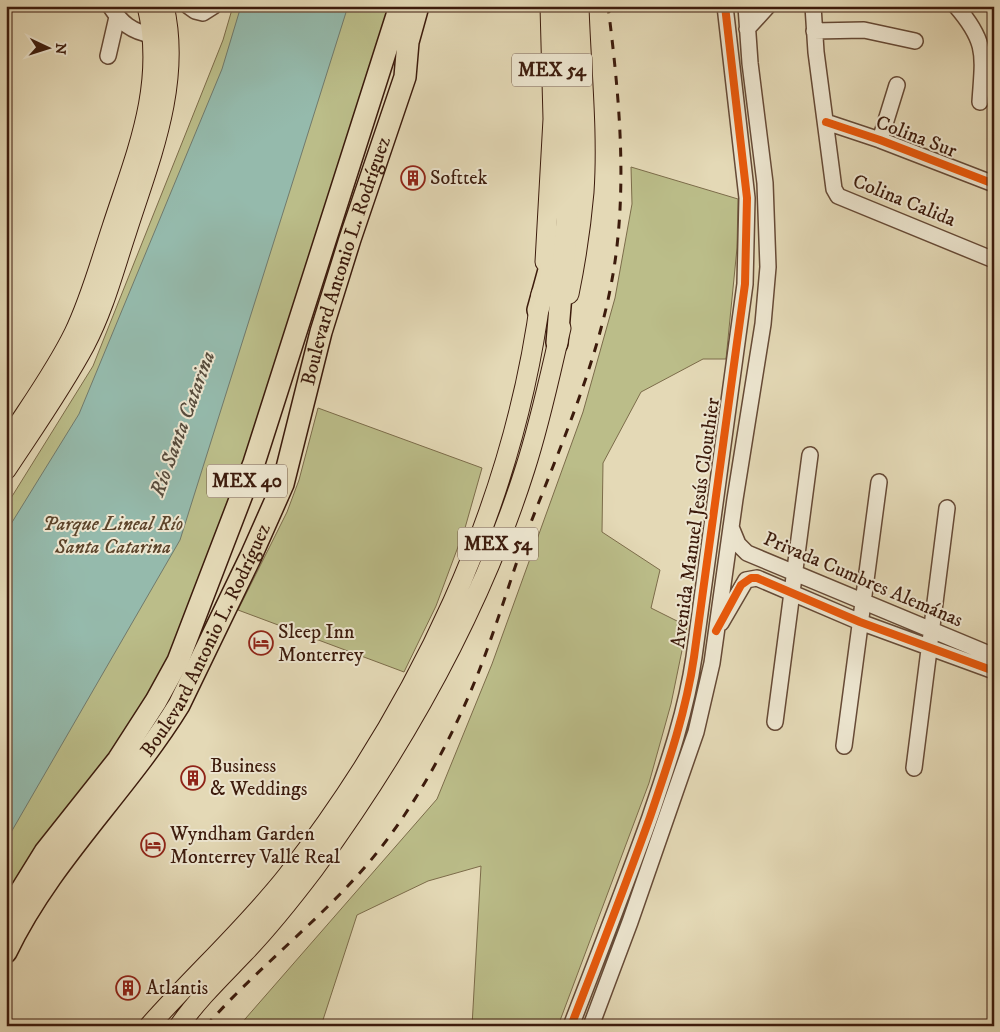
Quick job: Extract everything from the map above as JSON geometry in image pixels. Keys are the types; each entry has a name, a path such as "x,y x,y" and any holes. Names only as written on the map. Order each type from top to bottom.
{"highway":[{"name":"Boulevard Antonio L. Rodríguez","path":"8,909 45,852 118,760 156,701 178,661 256,455 400,6"},
{"path":"405,77 408,42 418,6"},
{"path":"538,310 549,270 555,212 557,108 567,9"},
{"path":"558,343 566,220 567,9"},
{"name":"Boulevard Antonio L. Rodríguez","path":"6,952 53,874 124,784 162,733 179,705 275,505 292,452 321,332 350,239 405,77"}],"main road":[{"name":"Boulevard Antonio L. Rodríguez","path":"405,77 428,6"},
{"name":"MEX 54","path":"149,1026 286,878 346,794 372,754 428,656 472,554 502,466 526,377 538,310 546,249 551,181 553,105 550,6"},
{"path":"6,443 56,365 86,307 141,139 150,103 154,67 152,35 160,7"},
{"path":"6,470 71,371 100,312 155,145 164,106 169,44 160,7"},
{"name":"MEX 54","path":"179,1026 198,1000 275,918 312,871 387,762 444,662 492,560 525,470 548,390 558,343"},
{"path":"166,1026 198,1000"}],"street":[{"path":"188,6 195,11 203,13 214,6"},
{"name":"Avenida Manuel Jesús Clouthier","path":"570,1026 611,923 670,759 686,704 696,648 745,284 747,198 731,76 725,6"},
{"name":"Avenida Manuel Jesús Clouthier","path":"590,1026 630,922 696,732 707,690 763,324 768,268 765,183 746,6"},
{"path":"747,29 768,6"},
{"name":"Colina Calida","path":"813,6 814,31 834,189 841,200 994,260"},
{"path":"956,6 977,33 982,44 980,102"},
{"path":"114,12 131,29 152,35"},
{"path":"108,56 114,12"},
{"path":"814,31 864,30 916,41"},
{"path":"880,140 897,85"},
{"name":"Colina Sur","path":"826,122 880,140 994,184"},
{"path":"775,722 810,455"},
{"path":"844,746 879,482"},
{"path":"914,768 947,508"},
{"name":"Privada Cumbres Alemánas","path":"731,526 742,549 794,573 994,656"},
{"name":"Privada Cumbres Alemánas","path":"716,631 746,580 757,578 860,622 994,672"}],"green space":[{"name":"Río Santa Catarina","path":"233,6 401,6 252,468 160,693 6,907 6,506 93,366 223,40"},
{"path":"631,167 738,199 737,248 726,359 703,359 641,392 603,463 602,532 660,570 651,608 687,626 671,704 649,783 558,1026 472,1026 481,866 428,881 357,915 321,1026 239,1026 437,799 492,664 583,412 615,298 632,204"},
{"path":"318,408 482,468 465,528 436,606 404,672 238,610 287,512 299,480"}],"water":[{"name":"Río Santa Catarina","path":"241,6 348,6 180,540 6,841 6,532 79,414 222,69"}],"railway":[{"path":"206,1026 228,1002 324,911 369,863 389,837 428,778 479,671 528,530 582,391 603,319 611,283 620,216 621,156 618,96 608,6"}],"cycle path":[{"path":"571,1026 650,817 676,738 691,677 745,284 747,198 725,6"},
{"path":"826,122 880,140 994,184"},
{"path":"716,631 741,585 751,578 757,578 860,622 994,671"}],"place":[{"name":"Softtek","path":"413,178"},
{"name":"Sleep Inn Monterrey","path":"261,643"},
{"name":"Business & Weddings","path":"193,778"},
{"name":"Wyndham Garden Monterrey Valle Real","path":"153,845"},
{"name":"Atlantis","path":"128,988"}],"park label":[{"name":"Parque Lineal Río Santa Catarina","path":"113,536"}]}
